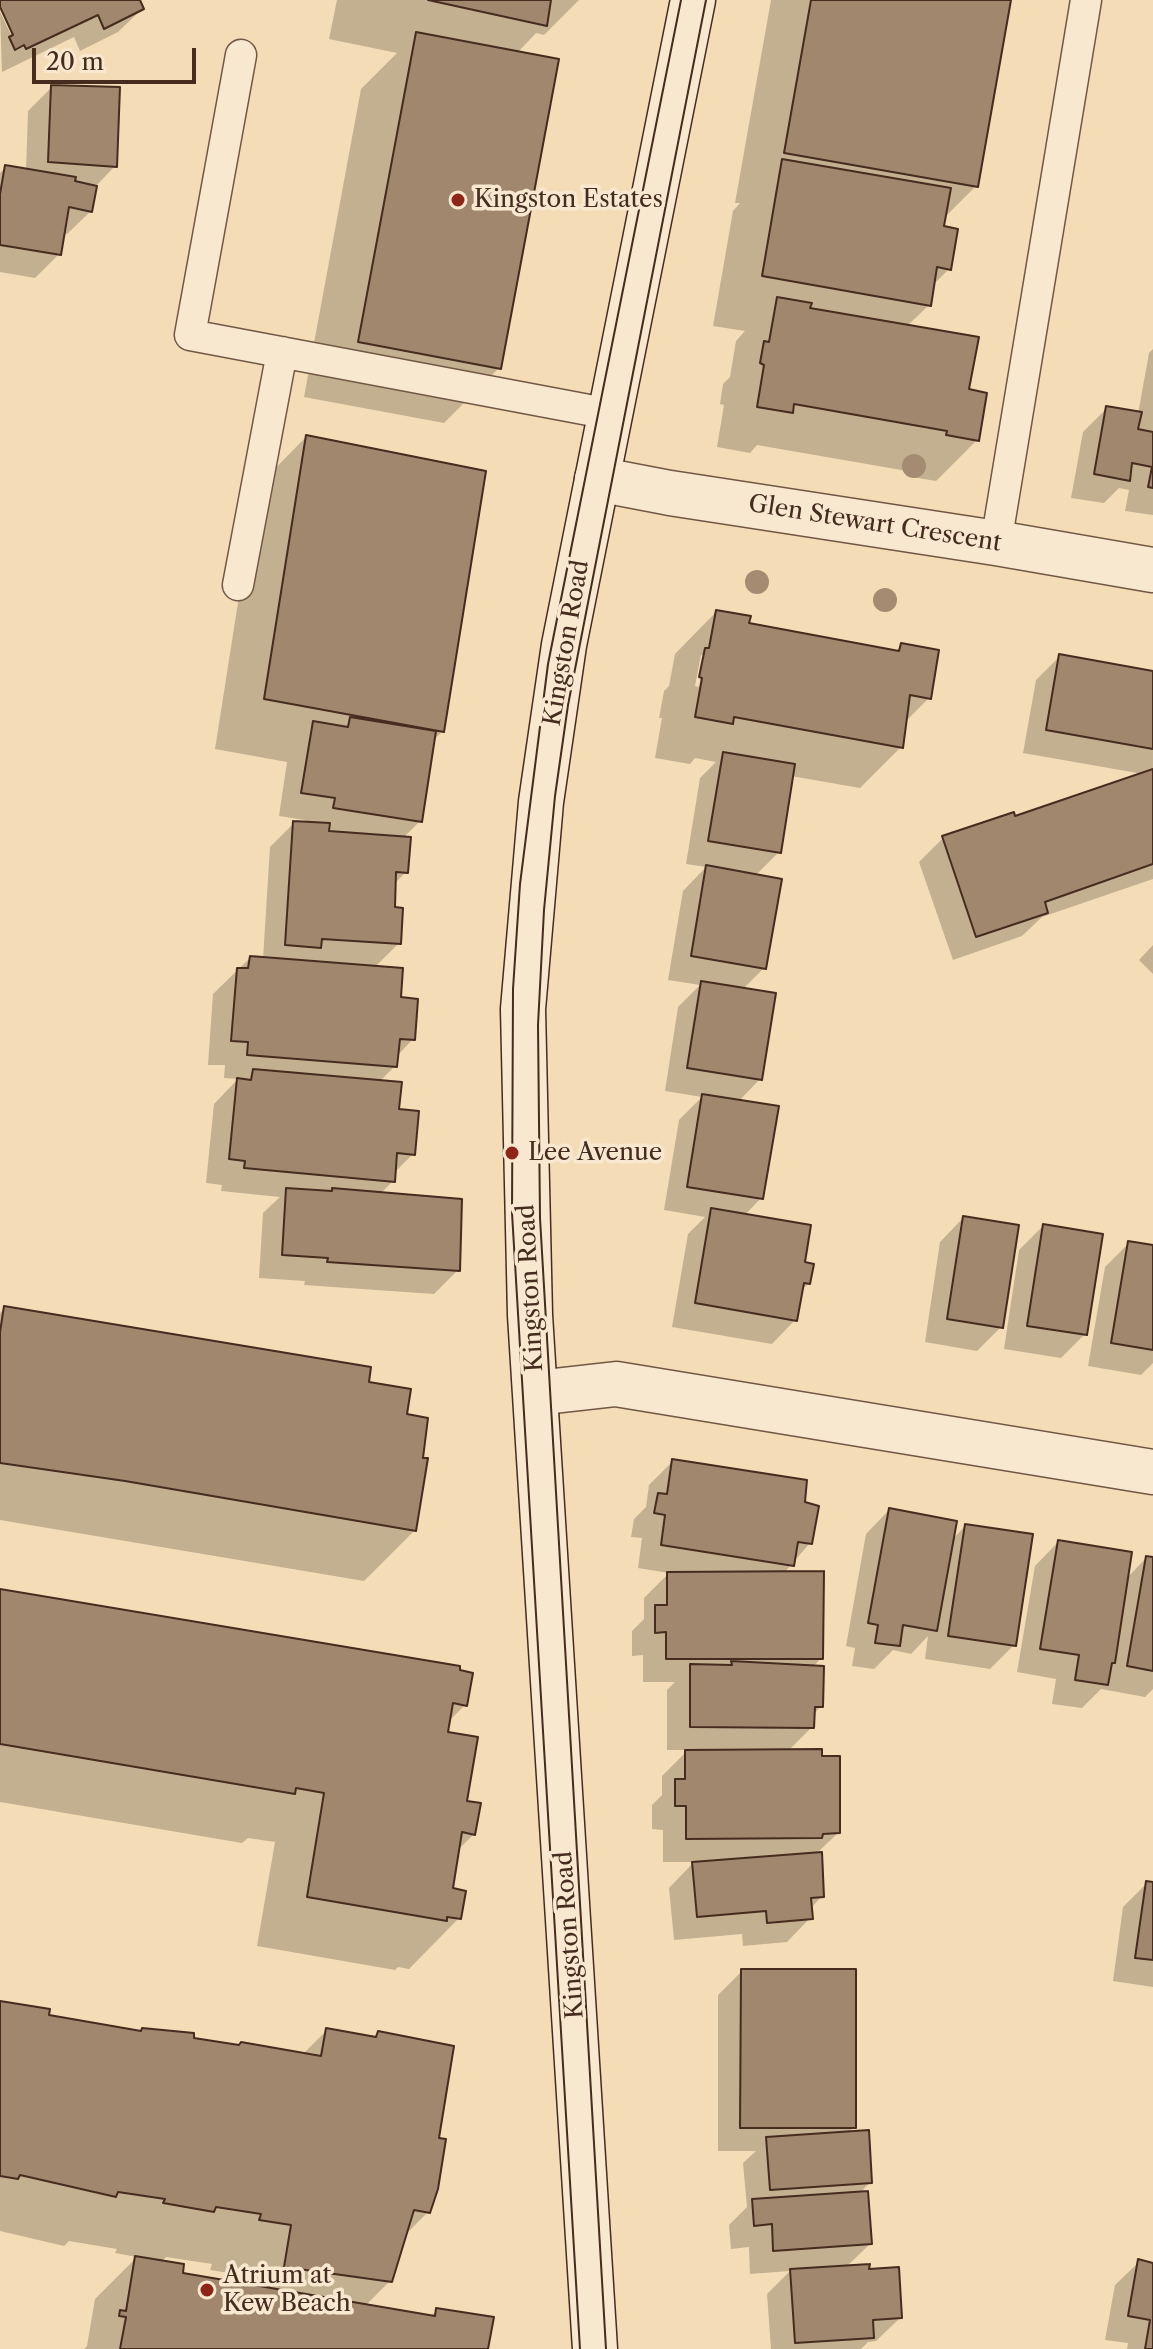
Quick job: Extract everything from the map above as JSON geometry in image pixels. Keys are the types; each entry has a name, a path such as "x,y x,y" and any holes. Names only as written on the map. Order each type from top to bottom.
{"main road":[{"name":"Kingston Road","path":"595,2349 536,1393 526,1181 523,1009 541,802 564,645 693,0"},
{"name":"Glen Stewart Crescent","path":"597,479 1153,570"},
{"path":"536,1393 628,1385 1153,1472"}],"lane":[{"path":"996,543 1086,0"},
{"path":"241,55 190,335 610,414"},
{"path":"238,585 282,352"}],"building":[{"path":"0,0 140,0 144,9 104,29 98,15 26,49 24,45 15,50"},
{"path":"428,0 551,0 547,26"},
{"path":"811,0 1011,0 978,187 784,153"},
{"name":"Kingston Estates","path":"416,32 559,59 501,369 358,342"},
{"path":"51,85 120,87 117,167 48,162"},
{"path":"782,159 951,188 944,226 958,229 951,270 937,267 931,306 762,276"},
{"path":"5,165 76,177 75,181 97,186 92,212 69,207 61,255 0,245 0,194"},
{"path":"777,297 812,303 810,308 979,337 969,389 987,393 979,441 946,435 947,431 794,404 793,413 757,407 764,365 760,363 764,341 769,342"},
{"path":"1106,406 1142,412 1138,429 1153,432 1153,488 1148,487 1152,467 1132,463 1130,481 1094,474"},
{"path":"306,435 486,471 444,732 264,699"},
{"path":"716,610 751,616 749,623 899,651 901,643 939,650 931,699 910,695 903,748 734,717 733,724 695,717 702,678 699,677 705,648 709,648"},
{"path":"1059,654 1153,671 1153,749 1046,730"},
{"path":"350,717 436,731 422,822 333,808 335,798 301,793 313,721 348,727"},
{"path":"723,752 795,764 781,853 708,841"},
{"path":"1153,769 1153,864 1045,902 1048,913 976,937 942,836 1014,812 1015,816"},
{"path":"293,821 330,823 329,831 411,837 408,873 396,872 395,907 403,908 401,944 322,939 321,948 285,945"},
{"path":"706,865 782,879 766,969 691,956"},
{"path":"250,956 403,968 401,997 418,999 415,1040 400,1039 397,1067 247,1055 248,1042 231,1041 237,968 248,968"},
{"path":"701,981 776,993 762,1080 687,1068"},
{"path":"253,1069 402,1082 399,1109 419,1111 415,1155 397,1153 395,1182 244,1168 245,1161 229,1159 237,1078 251,1080"},
{"path":"702,1094 779,1106 763,1199 687,1187"},
{"path":"286,1188 332,1191 332,1188 462,1199 460,1271 327,1262 328,1258 282,1255"},
{"path":"711,1208 811,1225 805,1262 814,1264 810,1284 804,1283 797,1321 695,1303"},
{"path":"963,1216 1019,1225 1003,1328 947,1319"},
{"path":"1043,1224 1103,1234 1087,1335 1027,1326"},
{"path":"1128,1241 1153,1245 1153,1350 1111,1343"},
{"path":"4,1306 371,1367 369,1382 411,1389 407,1414 428,1418 423,1458 428,1458 416,1531 125,1481 0,1463 0,1332"},
{"path":"672,1459 807,1480 805,1502 819,1506 812,1544 798,1542 794,1566 661,1545 665,1515 654,1513 658,1493 667,1494"},
{"path":"889,1508 957,1521 937,1631 903,1625 900,1646 875,1643 878,1625 868,1623"},
{"path":"965,1524 1033,1534 1016,1646 948,1636"},
{"path":"1058,1540 1132,1552 1115,1663 1112,1663 1108,1685 1075,1680 1079,1655 1040,1649"},
{"path":"1146,1556 1153,1557 1153,1671 1127,1666"},
{"path":"824,1571 823,1659 666,1659 666,1632 655,1633 655,1605 667,1605 667,1572"},
{"path":"0,1589 460,1666 460,1670 473,1673 467,1706 453,1703 448,1732 478,1737 467,1801 481,1803 475,1835 462,1832 453,1888 466,1891 461,1919 447,1917 447,1921 307,1897 324,1793 296,1788 295,1794 0,1744"},
{"path":"731,1661 824,1666 823,1707 815,1707 814,1728 690,1727 690,1664 732,1665"},
{"path":"822,1749 822,1756 840,1756 840,1833 823,1834 822,1838 686,1839 686,1806 675,1806 675,1779 685,1779 685,1750"},
{"path":"822,1852 824,1897 811,1898 813,1919 767,1923 766,1911 697,1917 692,1862"},
{"path":"1146,1881 1153,1882 1153,1960 1135,1958"},
{"path":"741,1969 856,1969 856,2128 740,2128"},
{"path":"0,2001 50,2009 49,2015 141,2031 142,2028 194,2033 194,2038 239,2045 241,2042 321,2056 326,2028 376,2037 378,2031 454,2046 439,2138 446,2139 438,2189 430,2213 414,2210 392,2282 284,2267 291,2225 259,2220 261,2214 216,2207 214,2212 163,2203 165,2199 118,2192 116,2197 20,2175 18,2179 0,2176"},
{"path":"869,2130 872,2183 770,2190 766,2137"},
{"path":"868,2191 872,2244 773,2251 772,2224 754,2226 752,2199"},
{"name":"Atrium at Kew Beach","path":"135,2256 184,2264 183,2273 435,2316 436,2308 494,2317 488,2349 120,2349 126,2317 119,2316 120,2310 126,2311"},
{"path":"1138,2259 1153,2263 1153,2349 1145,2349 1150,2320 1128,2316"},
{"path":"870,2264 869,2269 899,2267 902,2318 873,2320 874,2338 795,2343 790,2269"}],"tram line":[{"path":"580,2349 512,1213 513,989 520,884 548,664 681,0"},
{"path":"606,2349 540,1218 538,1025 544,910 568,705 706,0"}],"place":[{"name":"Kingston Estates","path":"458,200"},
{"name":"Lee Avenue","path":"512,1153"},
{"name":"Atrium at Kew Beach","path":"207,2290"}]}
